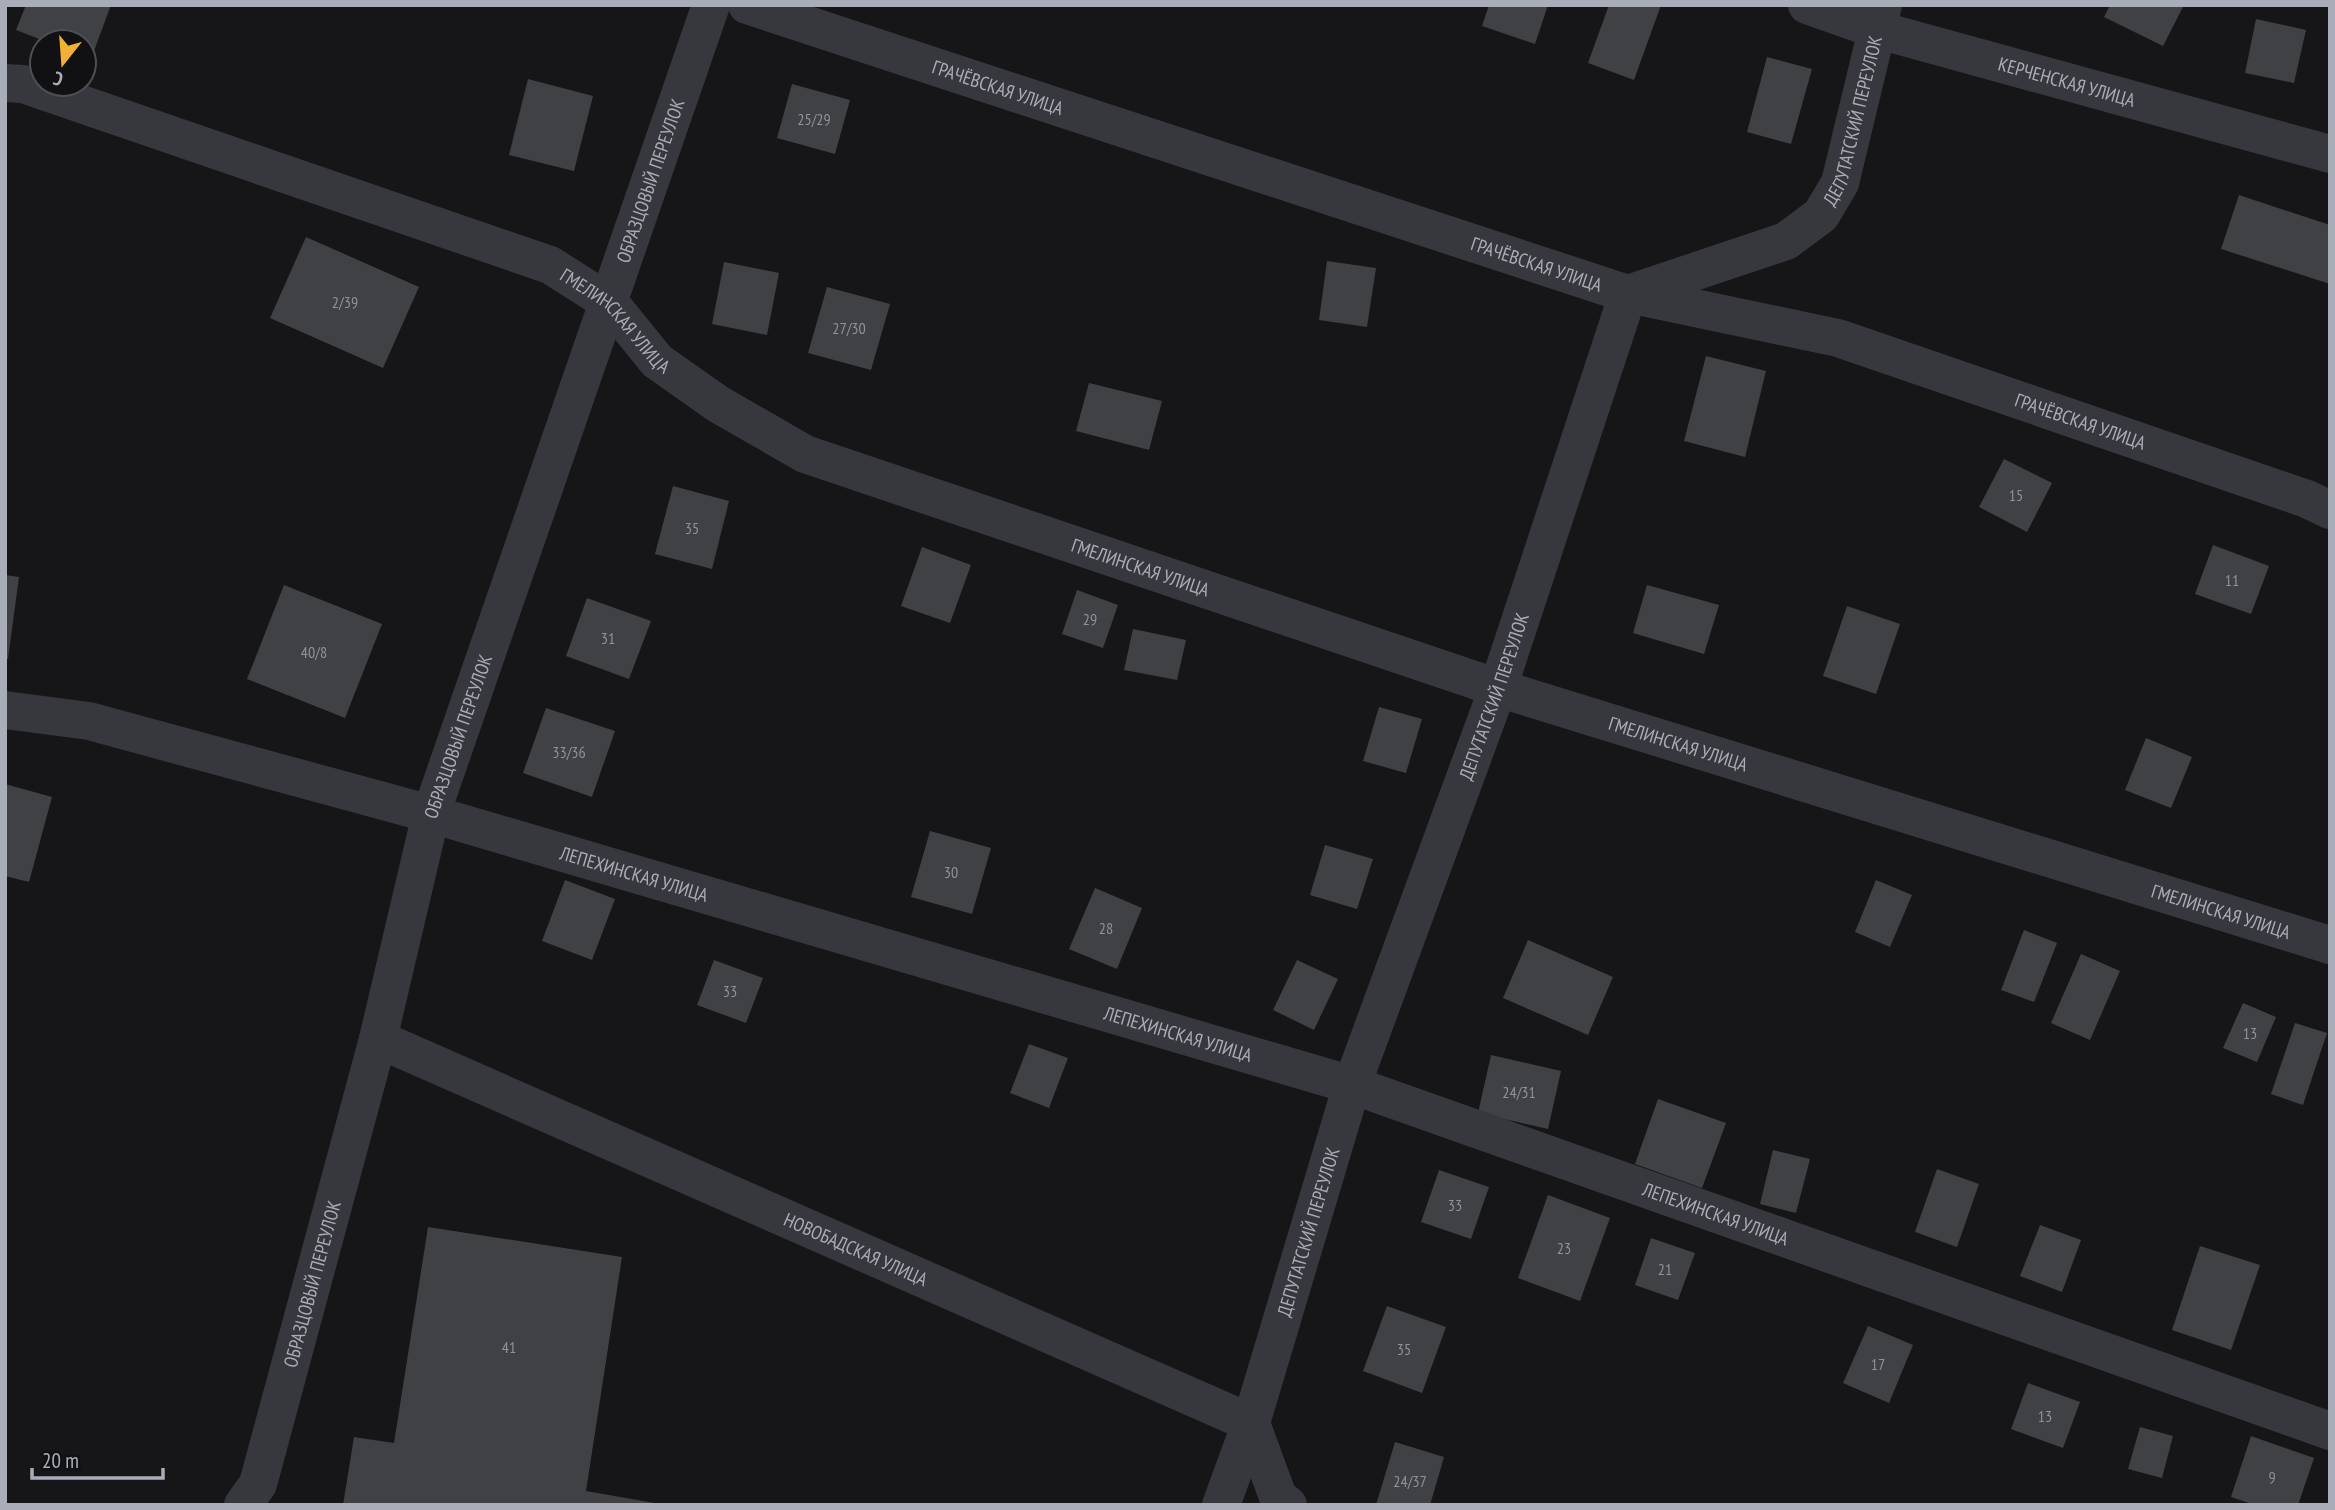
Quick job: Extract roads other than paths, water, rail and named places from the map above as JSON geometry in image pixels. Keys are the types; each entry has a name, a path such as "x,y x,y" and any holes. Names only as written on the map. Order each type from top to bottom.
{"street":[{"name":"ОБРАЗЦОВЫЙ ПЕРЕУЛОК","path":"255,1498 378,1039 431,814 610,303 710,5"},
{"name":"ГРАЧЁВСКАЯ УЛИЦА","path":"747,5 1628,294 1838,338 2307,499 2330,510"},
{"name":"КЕРЧЕНСКАЯ УЛИЦА","path":"1807,5 1879,17 2330,154"},
{"name":"ДЕПУТАТСКИЙ ПЕРЕУЛОК","path":"1222,1505 1251,1423 1352,1084 1498,688 1628,294 1786,241 1821,215 1840,183 1879,17"},
{"name":"ГМЕЛИНСКАЯ УЛИЦА","path":"5,83 23,83 550,265 610,303 657,361 718,404 804,454 1498,688 2330,945"},
{"name":"ЛЕПЕХИНСКАЯ УЛИЦА","path":"5,710 89,721 431,814 1352,1084 2330,1431"},
{"name":"НОВОБАДСКАЯ УЛИЦА","path":"378,1039 1251,1423"},
{"path":"1251,1423 1278,1497 1288,1505"}]}
